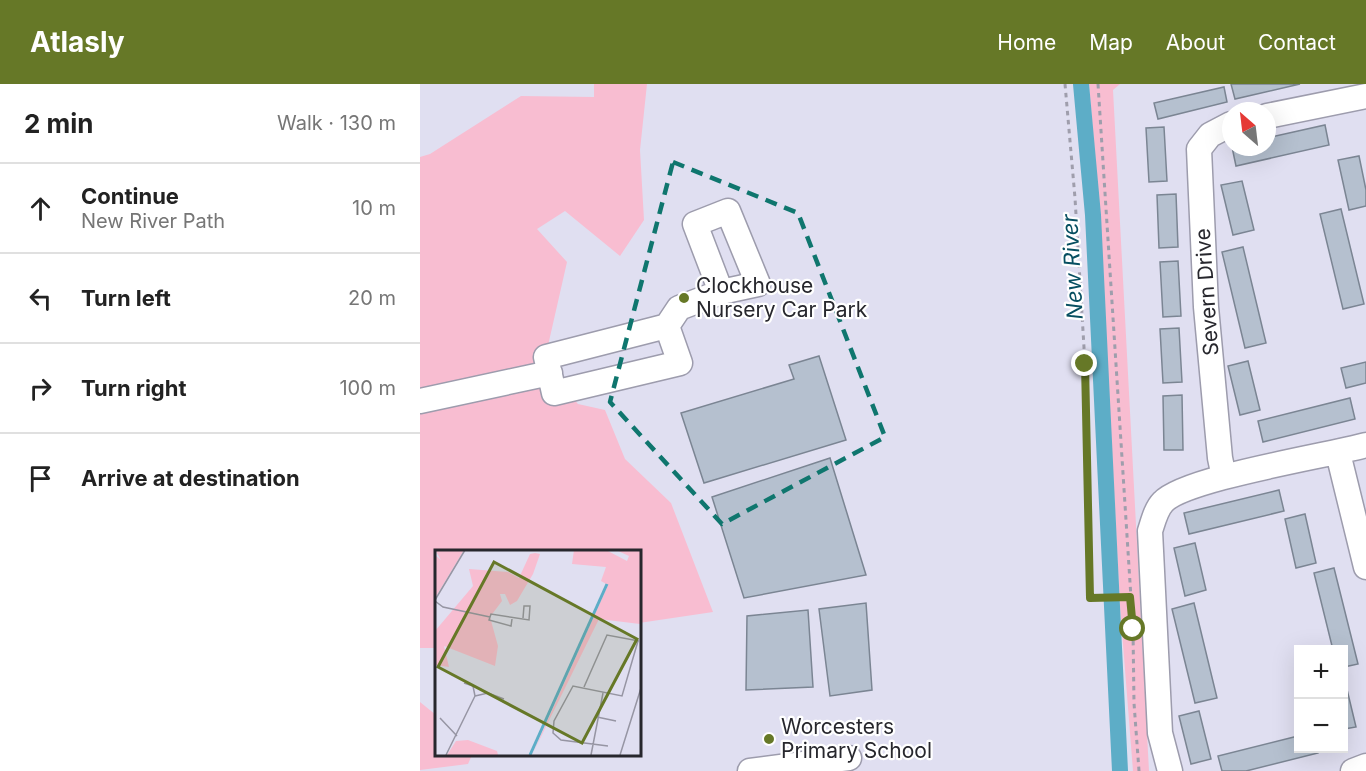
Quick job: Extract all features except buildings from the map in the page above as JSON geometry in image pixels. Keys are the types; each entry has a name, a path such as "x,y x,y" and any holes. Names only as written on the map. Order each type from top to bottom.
{"street":[{"path":"1276,114 1366,96"},
{"name":"Severn Drive","path":"1222,129 1210,135 1199,149 1206,307 1220,458 1224,477"},
{"path":"667,326 680,363 554,393 546,357 667,326 679,308 721,292"},
{"path":"420,401 550,373"},
{"path":"1170,771 1160,733 1150,531 1163,502 1178,492 1224,477 1366,445"},
{"path":"1338,453 1366,567"},
{"path":"750,771 849,758"},
{"path":"1353,771 1366,766"}],"path":[{"path":"1065,84 1075,198 1085,364 1090,598 1130,597"},
{"path":"1098,84 1127,520 1139,771"}],"highlighted area":[{"path":"673,162 798,213 885,437 722,524 610,402"}],"shaded area":[{"path":"594,84 647,84 640,150 644,220 620,256 565,211 537,229 567,262 547,350 550,373 578,404 605,410 625,459 671,503 713,612 640,623 640,550 435,550 435,648 420,648 420,157 430,154 521,96 594,97"},
{"path":"1089,84 1120,84 1113,90 1149,771 1133,771 1120,606 1099,203"},
{"path":"420,702 435,714 435,756 472,756 468,764 420,770"}],"waterway":[{"name":"New River","path":"1081,84 1093,215 1120,771"}],"place":[{"name":"Clockhouse Nursery Car Park","path":"684,298"},
{"name":"Worcesters Primary School","path":"769,739"}],"route":[{"path":"1085,364 1090,598 1130,597 1133,629"}]}
